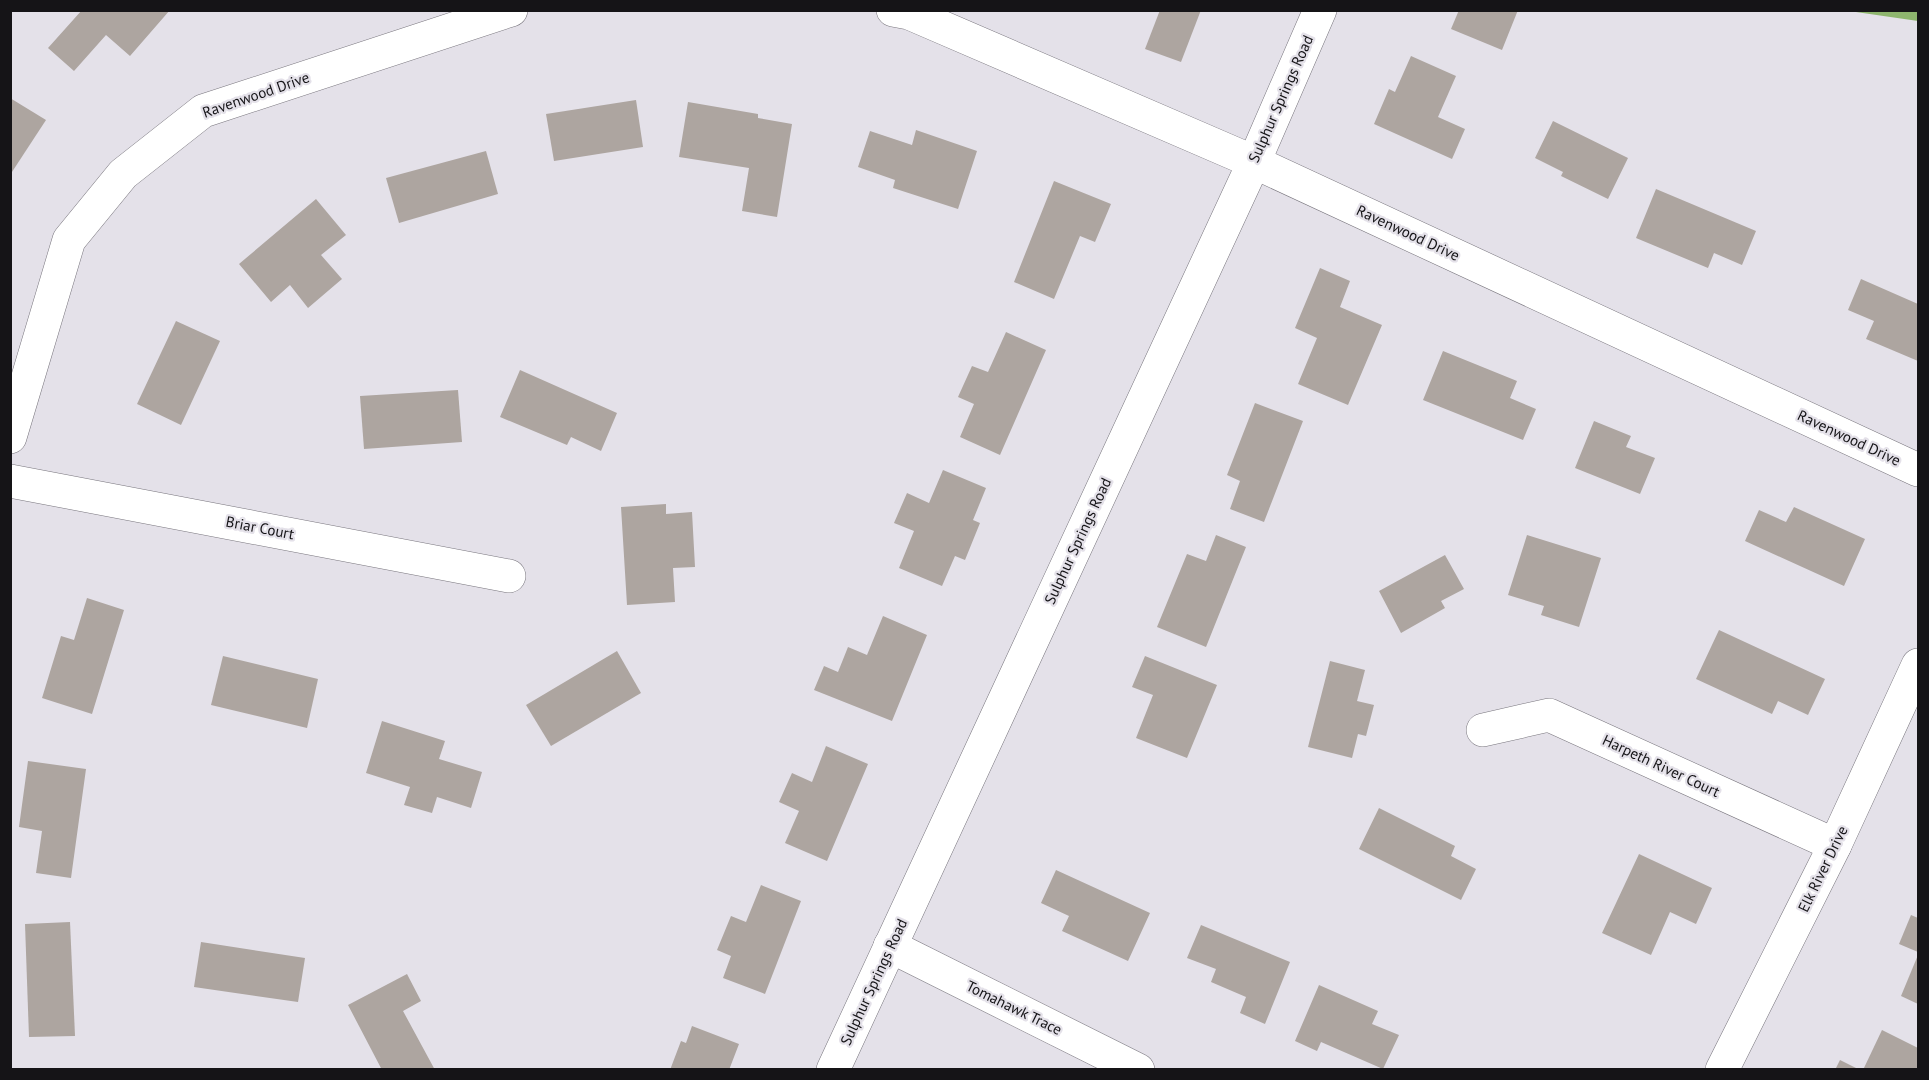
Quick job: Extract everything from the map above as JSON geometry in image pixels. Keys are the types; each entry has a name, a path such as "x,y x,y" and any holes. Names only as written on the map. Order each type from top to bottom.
{"street":[{"name":"Ravenwood Drive","path":"10,437 69,240 123,174 203,111 511,10"},
{"name":"Ravenwood Drive","path":"892,10 909,13 1254,162 1918,470"},
{"name":"Sulphur Springs Road","path":"833,1070 1254,162 1320,10"},
{"name":"Briar Court","path":"10,481 509,576"},
{"name":"Elk River Drive","path":"1722,1070 1835,845 1918,665"},
{"name":"Harpeth River Court","path":"1483,730 1549,715 1835,845"},
{"name":"Tomahawk Trace","path":"890,946 1138,1070"}],"green space":[{"path":"1849,11 1918,11 1918,21"}],"building":[{"path":"82,10 170,10 130,56 106,35 74,71 48,48"},
{"path":"1160,10 1201,10 1181,62 1145,49"},
{"path":"1459,10 1518,10 1502,50 1451,29"},
{"path":"1411,56 1456,76 1438,117 1465,129 1452,159 1374,124 1389,89 1395,92"},
{"path":"10,98 46,120 10,175"},
{"path":"636,100 643,147 554,161 546,114"},
{"path":"688,102 758,114 758,118 792,124 777,217 742,211 749,168 679,157"},
{"path":"1553,121 1628,158 1608,199 1561,176 1563,172 1535,158"},
{"path":"916,130 977,151 958,209 893,188 895,180 858,167 870,131 912,145"},
{"path":"486,151 498,194 399,223 386,178"},
{"path":"1054,181 1111,204 1095,242 1080,236 1054,299 1014,282"},
{"path":"1656,189 1756,231 1742,265 1714,253 1708,268 1636,238"},
{"path":"316,199 346,235 321,255 342,279 308,308 290,285 271,302 239,264"},
{"path":"1320,268 1350,281 1340,307 1382,325 1348,405 1298,384 1317,338 1295,328"},
{"path":"1861,279 1918,304 1918,361 1866,339 1874,321 1848,310"},
{"path":"176,321 220,341 181,425 137,404"},
{"path":"1006,332 1046,350 1000,455 960,437 974,404 958,397 972,366 988,372"},
{"path":"1443,351 1517,381 1510,398 1536,409 1523,440 1423,400"},
{"path":"520,370 617,413 601,451 571,437 567,445 500,417"},
{"path":"458,390 462,442 364,449 360,396"},
{"path":"1255,403 1303,421 1264,522 1230,509 1240,481 1227,475"},
{"path":"1594,421 1631,436 1626,447 1655,458 1640,494 1575,468"},
{"path":"943,470 986,488 973,520 980,523 965,560 955,556 942,586 899,568 914,531 894,523 907,493 929,503"},
{"path":"666,504 666,514 692,512 695,567 673,568 675,602 627,605 621,507"},
{"path":"1794,507 1865,539 1844,586 1745,541 1759,510 1786,522"},
{"path":"1216,535 1246,547 1206,647 1157,627 1187,554 1206,561"},
{"path":"1527,535 1601,558 1579,627 1541,615 1544,606 1508,595"},
{"path":"1445,555 1464,589 1441,601 1445,608 1401,633 1379,591"},
{"path":"87,598 124,610 92,714 42,698 61,636 74,640"},
{"path":"883,616 927,635 892,721 814,690 824,666 838,672 848,647 867,655"},
{"path":"1719,630 1825,679 1808,715 1778,701 1772,714 1696,679"},
{"path":"617,651 641,693 551,746 526,705"},
{"path":"223,656 318,679 307,728 211,705"},
{"path":"1145,656 1217,685 1187,758 1136,738 1153,695 1132,687"},
{"path":"1330,661 1365,670 1357,701 1374,705 1366,736 1358,734 1352,758 1308,747"},
{"path":"382,721 445,741 439,759 482,772 471,808 437,797 432,813 404,805 410,787 366,773"},
{"path":"826,746 868,764 827,861 785,843 799,811 779,802 792,773 812,782"},
{"path":"28,761 86,769 71,878 36,873 42,831 19,827"},
{"path":"1379,808 1455,846 1451,856 1476,869 1461,900 1359,849"},
{"path":"1639,854 1712,888 1696,924 1670,912 1651,955 1602,933"},
{"path":"1056,870 1150,913 1128,961 1062,931 1069,916 1041,903"},
{"path":"761,885 801,901 765,994 723,978 731,956 717,950 731,916 746,922"},
{"path":"1911,915 1918,918 1918,952 1899,944"},
{"path":"70,922 75,1036 29,1037 25,924"},
{"path":"1201,925 1290,962 1265,1024 1240,1013 1246,997 1211,982 1216,969 1187,958"},
{"path":"201,942 305,958 298,1002 194,987"},
{"path":"1918,955 1918,1004 1901,996"},
{"path":"407,974 421,1001 403,1011 435,1070 382,1070 348,1005"},
{"path":"1319,985 1378,1011 1372,1024 1399,1035 1383,1069 1321,1042 1317,1051 1295,1041"},
{"path":"692,1026 739,1044 729,1070 670,1070 681,1041 686,1043"},
{"path":"1882,1030 1918,1048 1918,1070 1863,1070"},
{"path":"1840,1060 1860,1070 1835,1070"}]}
